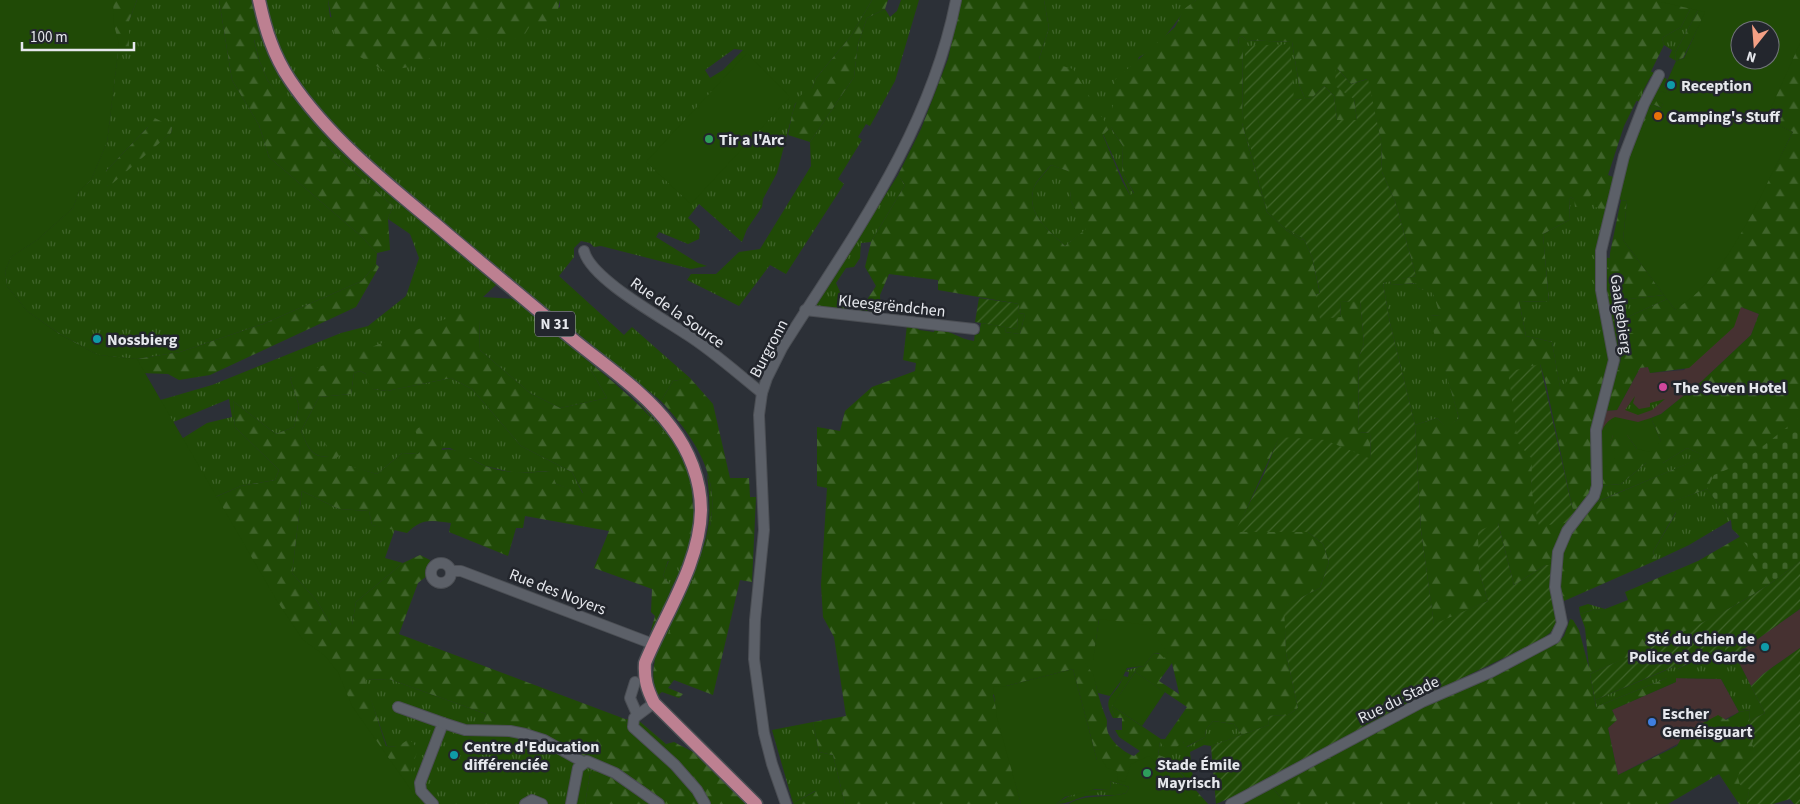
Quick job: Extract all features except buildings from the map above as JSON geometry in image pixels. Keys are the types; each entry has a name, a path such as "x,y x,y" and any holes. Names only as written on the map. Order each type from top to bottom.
{"main road":[{"name":"N 31","path":"259,0 266,33 276,56 289,79 326,124 398,194 632,388 670,425 684,445 693,464 699,490 700,528 688,567 645,663 644,677 647,690 654,703 756,804"}],"street":[{"name":"Burgronn","path":"786,804 772,764 764,733 754,659 755,620 764,530 759,415 762,393 770,370 805,310 879,196 912,134 942,58 956,0"},
{"name":"Gaalgebierg","path":"1561,612 1555,587 1558,552 1567,531 1594,496 1597,486 1596,430 1614,360 1602,290 1601,251 1624,156 1644,104 1659,75"},
{"name":"Rue de la Source","path":"584,251 591,267 646,309 687,334 762,393"},
{"name":"Kleesgrëndchen","path":"805,310 974,330"},
{"name":"Rue des Noyers","path":"451,571 461,571 653,644"},
{"name":"Rue du Stade","path":"1231,804 1422,702 1491,672 1555,638 1562,623 1561,612"},
{"path":"635,682 630,698 637,714"},
{"path":"654,703 637,714 632,722 633,728 676,765 697,790 705,804"},
{"path":"398,707 465,730 510,731 544,740 583,762 591,761 615,773 659,804"},
{"path":"433,804 421,791 420,783 443,723"},
{"path":"572,804 578,768 583,762"},
{"path":"525,804 532,800 542,804"}],"shaded area":[{"path":"1741,307 1759,314 1751,335 1702,381 1661,414 1651,418 1597,474 1601,411 1617,410 1640,368 1648,367 1650,373 1684,370"},
{"name":"Sté du Chien de Police et de Garde","path":"1800,609 1800,648 1763,674 1751,686 1735,655"},
{"path":"1676,678 1721,679 1739,712 1618,775 1608,728 1617,720 1612,710 1676,682"}],"green space":[{"path":"0,0 113,0 114,25 119,44 107,142 91,180 79,191 73,208 37,240 11,257 5,271 7,286 27,311 59,334 98,355 137,359 277,601 303,640 324,655 338,672 352,706 421,804 0,804"},
{"path":"107,0 137,0 129,21 129,49 119,45 107,142 91,180 79,191 73,208 37,240 11,257 5,271 7,286 27,311 60,334 98,355 137,359 180,352 263,324 362,281 376,264 379,267 356,307 210,375 179,380 168,374 141,373 0,343 0,254"},
{"path":"137,0 219,0 232,80 259,125 269,157 361,236 377,253 376,264 362,281 263,324 180,352 137,359 98,355 60,334 27,311 7,286 5,271 11,257 37,240 73,208 79,191 91,180 107,142 119,44 129,48 129,21","holes":["148,121 172,127 171,133 107,186 106,171 148,127"]},
{"path":"219,0 251,0 261,41 254,40 259,60 268,81 281,98 336,155 393,206 388,219 390,250 377,253 361,236 269,157 259,125 232,80"},
{"path":"251,0 254,0 261,32 352,160 497,284 483,297 515,299 594,366 591,370 607,398 560,408 530,393 480,350 479,319 290,378 299,406 294,427 276,434 233,401 235,427 279,470 275,480 241,486 137,530 84,500 207,423 232,417 229,399 74,463 0,804 0,362 157,401 212,385 341,333 368,326 406,296 419,258 410,234 388,219 393,206 336,155 281,99 268,81 259,60 254,39 261,40"},
{"path":"263,0 328,0 330,17 469,38 531,23 560,7 560,0 872,0 851,36 816,78 812,88 795,104 777,173 763,199 762,207 747,229 742,242 699,204 688,218 700,229 699,239 688,244 659,232 656,237 698,263 707,266 691,269 601,246 594,247 590,243 581,241 574,248 574,257 559,276 624,335 632,327 690,378 673,381 661,401 398,188 337,129 302,89 276,44","holes":["734,49 743,50 723,70 710,78 705,70"]},
{"path":"328,0 560,0 554,28 531,24 522,39 470,39 443,35 438,55 409,67 385,71 353,53 335,35"},
{"path":"872,0 888,0 885,9 867,18 858,44 854,77 810,142 788,135 792,114 797,101 801,95 812,88 816,78 851,36"},
{"path":"901,0 919,0 895,81 870,126 866,124 858,137 862,140 838,179 844,184 786,274 770,265 739,306 687,280 691,274 716,274 739,252 760,249 811,166 810,142 854,77 858,44 867,18 885,9 890,17 897,11"},
{"path":"961,0 1044,0 1049,28 1039,59 1073,69 1109,129 1103,135 1122,181 1130,195 1134,193 1122,172 1123,146 1111,128 1115,80 1175,27 1184,9 1196,0 1695,0 1681,27 1662,38 1664,45 1624,126 1608,175 1613,177 1606,210 1595,207 1595,191 1581,206 1575,207 1574,199 1570,197 1569,220 1543,234 1549,302 1519,301 1526,336 1552,342 1561,392 1569,377 1619,370 1625,333 1635,333 1627,328 1630,316 1667,299 1675,310 1713,275 1743,228 1793,132 1765,119 1796,51 1800,0 1800,561 1752,596 1726,611 1672,638 1590,674 1596,707 1667,678 1676,678 1676,682 1612,710 1617,720 1608,728 1618,775 1677,746 1684,733 1718,715 1726,720 1739,712 1750,710 1748,737 1754,738 1755,752 1747,804 1739,804 1719,774 1668,804 1286,804 1272,787 1431,703 1557,643 1564,636 1570,619 1573,620 1579,630 1589,668 1585,628 1580,614 1592,610 1605,609 1628,600 1625,592 1698,561 1741,536 1707,489 1671,502 1676,512 1653,552 1657,560 1564,601 1546,565 1514,585 1498,523 1479,571 1488,601 1434,625 1421,530 1415,425 1437,418 1447,428 1459,418 1429,316 1440,315 1433,293 1418,288 1416,283 1391,285 1390,281 1416,276 1395,201 1382,172 1381,141 1367,79 1351,84 1337,68 1354,99 1357,120 1337,120 1334,96 1324,86 1312,98 1305,99 1299,84 1292,42 1246,40 1242,36 1239,38 1238,44 1243,45 1242,123 1267,212 1286,230 1301,240 1304,239 1312,257 1320,294 1316,294 1341,317 1340,302 1360,300 1364,343 1359,357 1358,432 1370,433 1371,460 1279,438 1236,532 1308,532 1323,544 1329,562 1320,588 1285,606 1286,653 1298,708 1288,715 1268,716 1269,725 1242,735 1234,724 1213,721 1206,730 1205,737 1186,747 1183,742 1169,753 1160,742 1158,755 1167,758 1208,804 1165,804 1118,780 1097,760 1073,669 1006,686 993,695 1021,804 845,804 833,755 819,752 813,722 846,716 834,637 823,617 821,585 827,488 817,486 817,427 840,431 845,411 872,387 915,371 916,363 903,360 907,325 917,327 919,330 934,332 935,328 940,329 974,341 975,333 979,334 981,323 1006,327 1005,332 1020,334 1025,314 1018,313 1019,304 938,290 938,280 889,274 880,295 881,314 859,312 876,286 865,267 871,242 905,185 898,175 921,129 948,59","holes":["1051,165 1068,171 1071,201 1086,229 1065,246 1041,222 1033,208 1034,188","1741,307 1759,314 1751,335 1702,381 1661,414 1651,418 1661,441 1637,449 1627,435 1613,435 1602,470 1597,474 1601,411 1617,410 1640,368 1648,367 1650,373 1689,368 1734,327","1540,364 1546,384 1575,520 1531,488","1687,448 1705,456 1590,505 1597,486 1621,484 1646,463 1663,463","1099,619 1168,653 1153,654 1144,666 1138,667 1135,672 1187,707 1165,739 1161,739 1112,706 1111,708 1115,718 1122,718 1122,730 1115,730 1119,737 1140,751 1134,756 1125,752 1117,745 1108,733 1107,719 1097,691 1095,679 1095,647","1172,663 1179,693 1159,681"]},
{"path":"1044,0 1196,0 1157,45 1139,57 1111,128 1123,146 1122,172 1134,194 1130,195 1103,134 1109,129 1039,59 1049,28"},
{"path":"1663,0 1800,0 1800,43 1766,119 1793,132 1751,215 1727,256 1699,291 1675,310 1623,240 1627,201 1617,199 1621,179 1652,104 1661,108 1663,104 1654,99 1646,99 1654,83 1660,91 1667,93 1668,90 1664,88 1676,61 1684,58 1705,12 1661,2"},
{"path":"1695,0 1701,5 1675,53 1676,61 1669,57 1672,50 1664,45 1662,38 1681,27"},
{"path":"1701,5 1706,12 1683,58 1676,61 1675,53"},
{"path":"1242,36 1246,40 1292,42 1299,84 1305,99 1294,100 1287,229 1304,239 1301,240 1286,230 1267,212 1242,123 1243,45 1238,45 1239,38"},
{"path":"1290,44 1294,100 1312,98 1324,86 1334,96 1337,120 1357,120 1354,99 1335,86 1336,67 1351,84 1368,79 1381,141 1382,172 1395,201 1416,276 1383,283 1390,323 1415,425 1421,530 1434,624 1488,601 1479,571 1478,531 1498,523 1514,585 1546,565 1553,565 1556,623 1551,632 1541,640 1421,698 1235,796 1216,804 1211,746 1269,725 1267,716 1288,715 1298,708 1286,653 1284,606 1320,588 1329,562 1323,544 1308,532 1235,532 1264,474 1279,437 1325,440 1371,459 1370,433 1358,432 1359,357 1364,343 1360,301 1340,302 1341,317 1320,319 1316,295 1320,293 1312,257 1304,239 1287,229 1268,211 1244,123 1245,46"},
{"name":"Tir a l'Arc","path":"747,53 790,97 691,204 646,162"},
{"path":"1650,71 1667,79 1664,87 1668,90 1667,94 1660,91 1654,83 1656,79 1651,76 1643,91 1642,103 1635,100"},
{"path":"1646,99 1654,99 1663,103 1662,108 1652,104 1640,135 1635,133"},
{"path":"151,116 172,127 171,133 113,183 107,186 102,183 106,171 148,127 148,121"},
{"path":"1636,133 1640,135 1600,257 1610,258 1609,269 1605,270 1620,300 1664,295 1667,299 1630,316 1636,334 1621,350 1619,370 1561,393 1552,342 1526,336 1519,301 1549,302 1543,234 1569,220 1570,197 1574,199 1595,191 1606,210 1613,177 1617,178"},
{"path":"1051,165 1069,171 1071,201 1087,229 1065,246 1041,222 1033,208 1034,188"},
{"path":"898,175 905,185 871,242 861,243 860,258 854,267 846,268 836,283 848,310 814,307"},
{"path":"1621,200 1627,201 1623,240 1664,295 1620,300 1606,288 1605,270 1609,269 1610,253"},
{"path":"1390,281 1391,285 1417,283 1418,288 1433,292 1441,315 1430,316 1459,418 1447,429 1437,418 1415,425 1390,323 1383,283"},
{"path":"979,298 1019,304 1017,329 975,322"},
{"path":"469,310 479,319 480,350 530,393 560,408 607,398 591,370 594,366 641,407 676,450 687,475 693,501 691,531 682,564 668,561 663,576 672,587 654,632 651,630 655,616 651,612 652,589 594,568 609,531 525,516 523,528 516,528 508,556 449,532 451,523 438,521 422,522 407,533 372,525 369,511 339,509 302,491 292,573 317,601 331,625 352,625 356,602 403,563 420,555 430,560 428,575 418,583 399,634 625,719 631,730 660,755 701,804 585,804 590,774 595,763 544,740 474,726 483,723 486,714 389,679 365,680 386,746 397,747 409,739 418,749 408,780 404,784 410,788 420,787 433,804 280,804 136,531 241,486 275,480 279,470 235,427 233,401 276,434 294,427 299,406 290,378","holes":["360,371 366,374 367,382 373,389 387,391 451,378 472,389 521,446 572,472 583,493 556,484 551,471 509,472 485,466 453,450 442,450 441,428 428,422 415,430 422,449 418,454 402,453 377,474 340,463 335,459 343,453 344,445 337,438 330,437 325,443 329,456 314,453 308,446 301,431 319,397 351,394 354,373"]},
{"path":"1018,313 1025,314 1020,334 1005,332 1006,327 1017,329"},
{"path":"1540,364 1575,520 1573,522 1539,526 1531,488 1532,459 1518,443 1508,372"},
{"path":"360,371 366,374 373,389 387,391 451,378 472,389 521,446 572,472 583,494 556,484 550,471 516,473 485,466 450,448 423,449 418,454 402,453 377,474 340,464 330,456 314,453 308,446 301,431 319,397 351,394 354,373"},
{"path":"690,378 713,404 730,478 749,478 750,497 756,497 752,582 740,580 713,695 674,680 668,688 683,694 679,698 662,692 658,695 654,683 654,665 658,653 688,594 702,556 708,537 712,500 707,470 697,448 684,428 661,401 673,381"},
{"path":"1635,396 1633,403 1639,409 1650,407 1650,403 1665,399 1652,410 1638,415 1625,410"},
{"path":"637,401 667,432 678,449 692,486 695,506 690,549 685,564 672,587 663,576 694,508 693,499 686,474 676,451 655,421"},
{"path":"1615,417 1638,422 1651,418 1661,441 1651,452 1637,449 1627,435 1613,435 1610,445 1618,455 1602,470 1601,433 1608,421"},
{"path":"1800,417 1800,561 1775,580 1768,575 1744,541 1732,529 1731,520 1707,489 1714,475 1740,464"},
{"path":"1687,448 1706,456 1589,505 1597,486 1621,484 1646,463 1663,463"},
{"path":"707,474 712,495 711,519 706,544 687,596 655,663 654,656 685,592 705,542 709,514"},
{"path":"1707,489 1731,520 1689,545 1657,560 1653,552 1676,513 1670,502"},
{"path":"302,491 339,509 369,511 372,525 395,529 385,558 403,563 356,602 352,625 331,625 317,601 292,573"},
{"path":"1800,561 1800,609 1735,655 1728,658 1724,646 1677,669 1675,666 1595,700 1590,674 1726,610 1752,596"},
{"path":"1588,604 1605,609 1592,610 1580,614 1579,607"},
{"path":"1099,619 1147,625 1168,653 1164,658 1159,653 1153,654 1144,666 1127,668 1121,681 1110,696 1098,693 1093,674 1085,663 1088,660 1093,660"},
{"path":"1725,645 1728,657 1735,655 1765,713 1749,721 1750,710 1739,712 1721,679 1667,678 1596,707 1595,700 1676,666 1678,669"},
{"path":"1800,648 1800,804 1794,804 1790,799 1773,804 1747,804 1749,789 1740,785 1738,778 1742,759 1755,752 1752,744 1754,738 1748,738 1749,721 1765,713 1751,686 1763,674"},
{"path":"1138,667 1111,708 1115,718 1113,718 1109,710 1109,699 1118,688 1123,676 1128,677 1129,672 1124,671"},
{"path":"1073,669 1097,760 1102,760 1107,768 1117,771 1118,780 1125,782 1131,764 1149,756 1196,804 1068,804 1082,798 1126,793 1129,787 1110,781 1111,789 1096,789 1065,797 1056,804 1021,804 997,718 993,687 1006,686"},
{"path":"1135,672 1165,692 1142,726 1112,706"},
{"path":"389,679 486,714 483,724 474,726 510,731 595,763 590,774 585,804 433,804 406,788 397,747 387,746 364,680"},
{"path":"625,719 638,720 666,744 663,747 679,762 655,751 639,740 628,727"},
{"path":"1213,721 1234,724 1242,735 1211,746 1204,745 1190,752 1194,787 1167,758 1158,755 1160,741 1183,742 1187,747 1205,737 1206,730"},
{"path":"813,722 819,752 833,755 845,804 822,804 815,791 793,803 772,730"},
{"path":"674,742 695,753 748,804 708,804 679,762 663,747"},
{"path":"1110,781 1129,787 1126,793 1086,796 1056,804 1082,792 1111,789"},
{"path":"1272,787 1286,804 1242,804"},
{"path":"816,791 822,804 793,803"}],"place":[{"name":"Reception","path":"1671,85"},
{"name":"Camping's Stuff","path":"1658,116"},
{"name":"Tir a l'Arc","path":"709,139"},
{"name":"Nossbierg","path":"97,339"},
{"name":"The Seven Hotel","path":"1663,387"},
{"name":"Sté du Chien de Police et de Garde","path":"1765,647"},
{"name":"Escher Geméisguart","path":"1652,722"},
{"name":"Centre d'Education différenciée","path":"454,755"},
{"name":"Stade Émile Mayrisch","path":"1147,773"}]}
